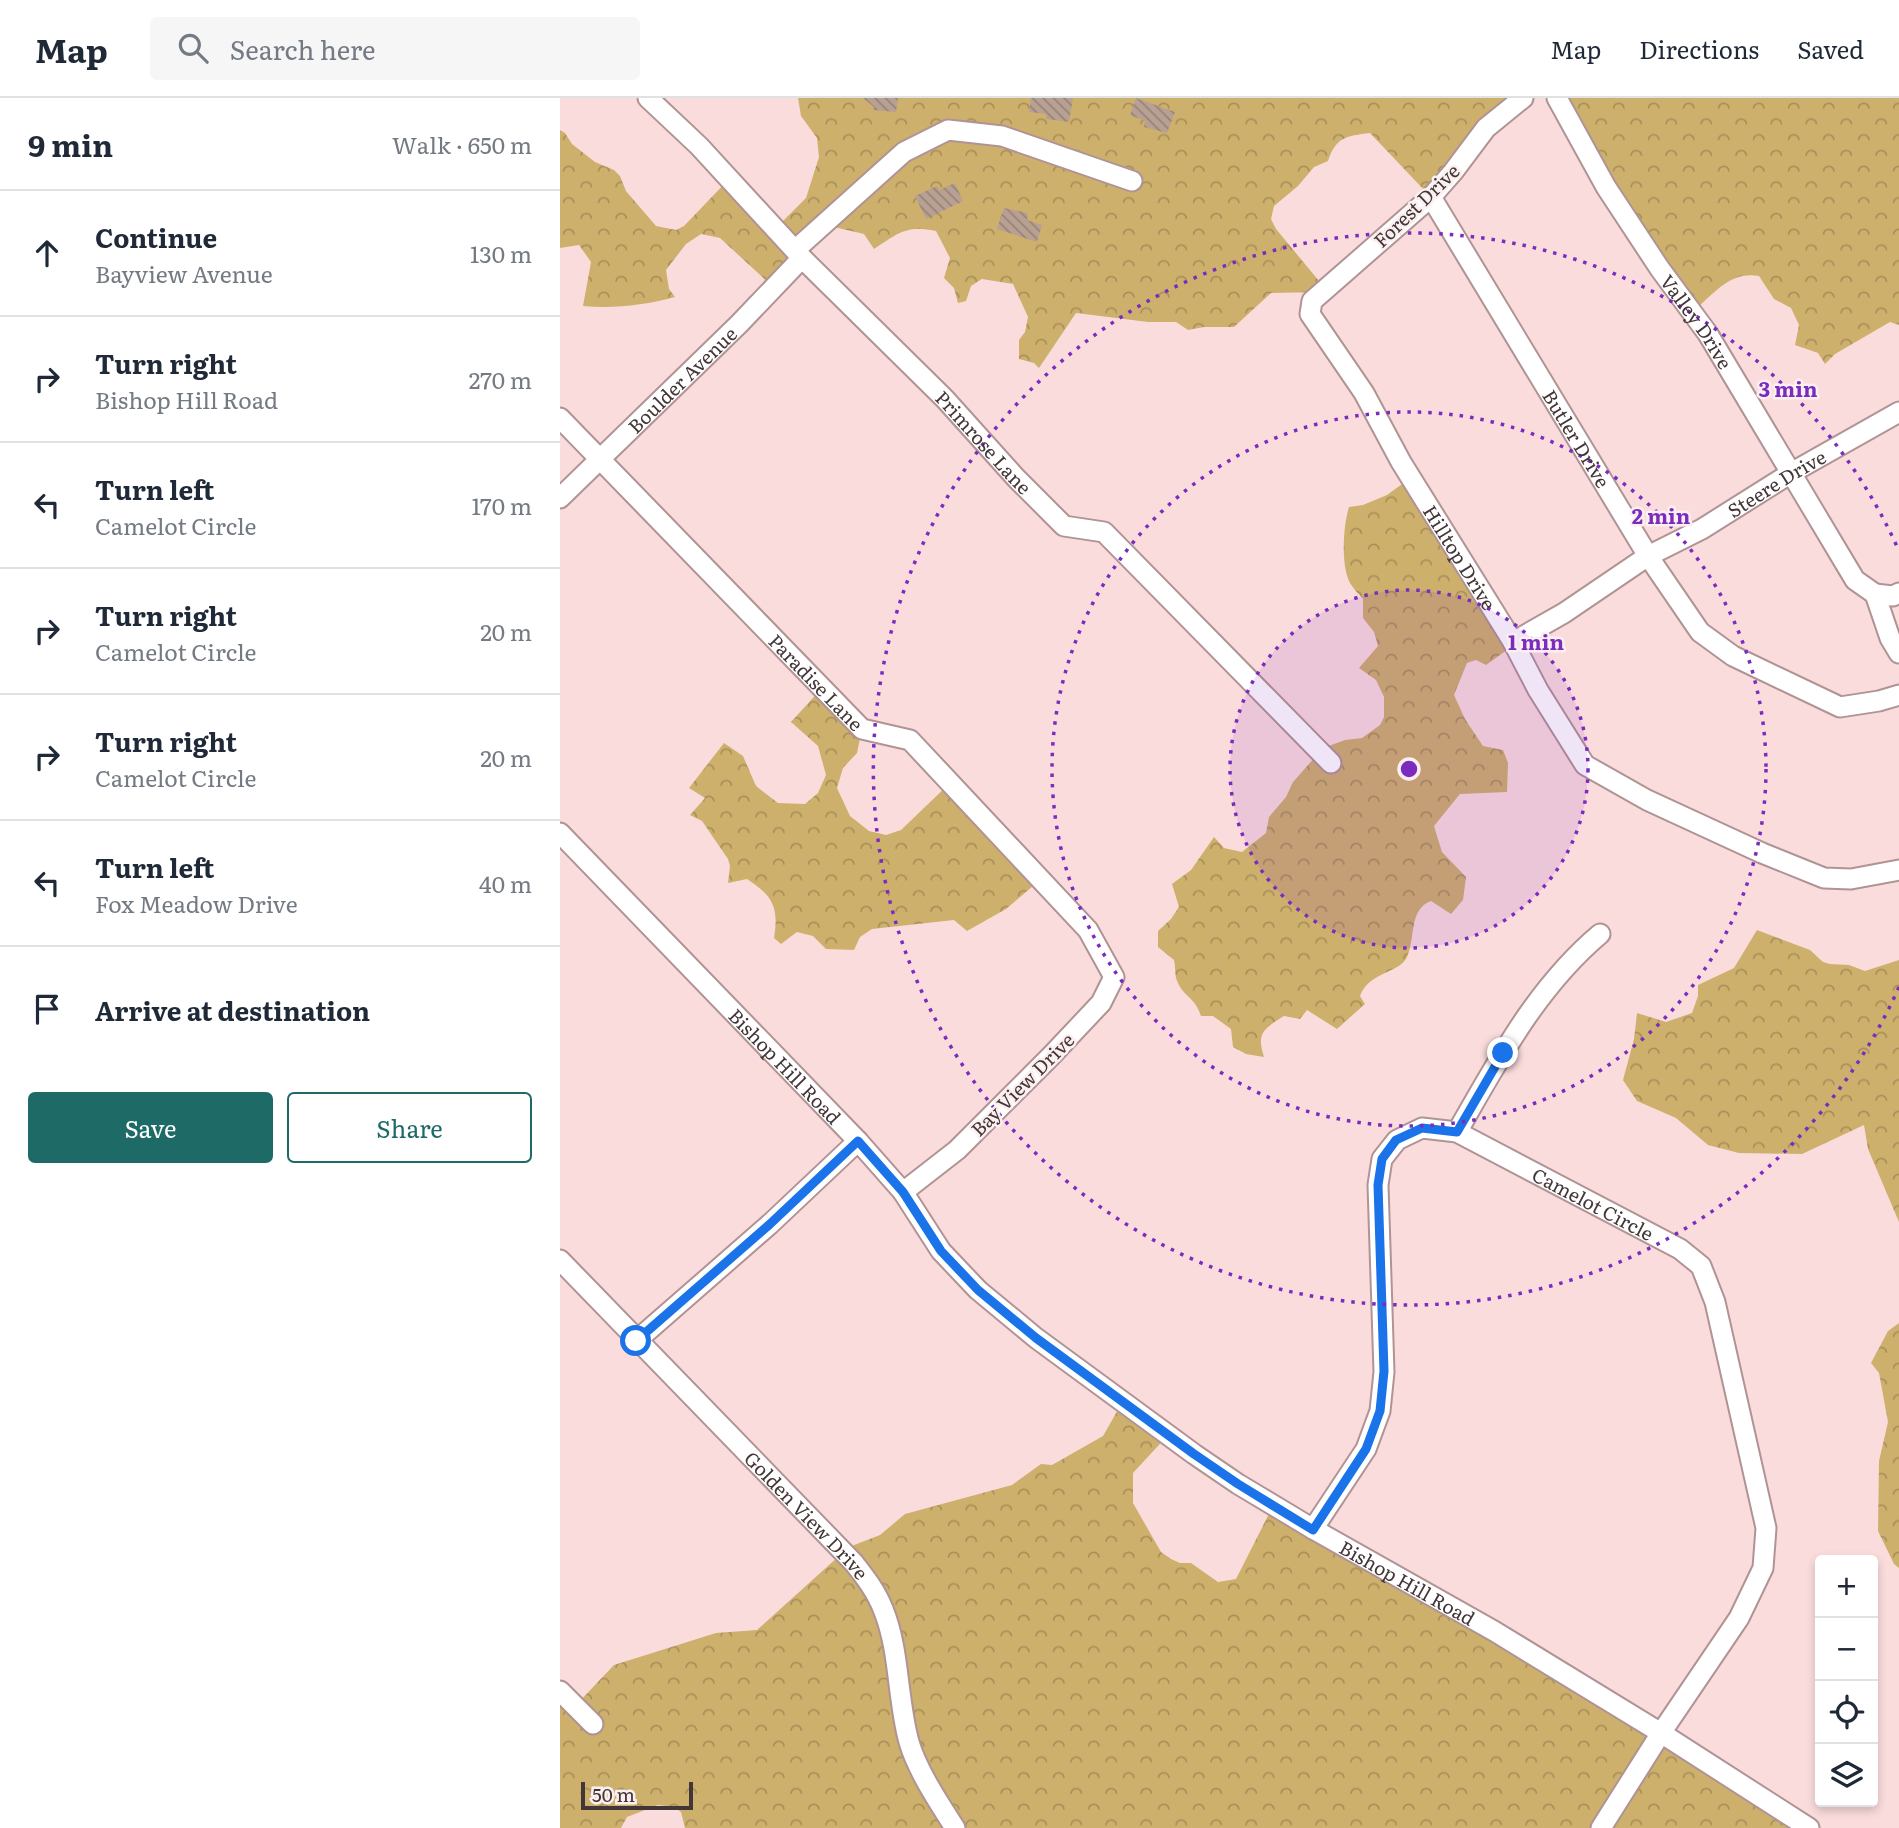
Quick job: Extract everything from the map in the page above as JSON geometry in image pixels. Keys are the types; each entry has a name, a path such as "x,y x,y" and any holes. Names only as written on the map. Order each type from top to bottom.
{"street":[{"name":"Primrose Lane","path":"648,98 699,146 799,254 945,399 1016,478 1064,526 1104,531 1331,763"},
{"name":"Forest Drive","path":"1311,311 1312,301 1431,197 1486,128 1522,98"},
{"name":"Valley Drive","path":"1557,98 1606,187 1660,269 1708,334 1855,580 1875,594 1890,638 1899,653"},
{"name":"Boulder Avenue","path":"560,498 739,324 799,254 904,152 947,130 1002,136 1132,181"},
{"name":"Butler Drive","path":"1431,197 1648,556 1700,632 1733,656 1840,707 1899,695"},
{"name":"Hilltop Drive","path":"1311,311 1310,314 1364,393 1401,462 1513,642 1538,690 1585,765 1647,800 1762,853 1824,878 1851,879 1899,870"},
{"name":"Steere Drive","path":"1513,642 1564,613 1648,556 1702,529 1791,473 1899,412"},
{"name":"Paradise Lane","path":"560,418 862,729 910,740 1088,930 1105,960"},
{"path":"1875,594 1893,596 1899,593"},
{"name":"Bishop Hill Road","path":"560,832 858,1141 903,1192 941,1251 978,1290 1036,1338 1238,1484 1313,1530 1494,1631 1661,1732 1809,1828"},
{"path":"1457,1132 1545,988 1573,956 1600,934"},
{"name":"Bay View Drive","path":"903,1192 957,1150 1101,1003 1114,977 1105,960"},
{"name":"Camelot Circle","path":"1313,1530 1366,1449 1380,1411 1384,1371 1378,1185 1382,1159 1396,1140 1422,1128 1457,1132 1679,1249 1701,1266 1715,1302 1766,1528 1763,1568 1739,1619 1661,1732"},
{"path":"636,1341 770,1224 858,1141"},
{"name":"Golden View Drive","path":"560,1260 854,1563 873,1587 884,1610 891,1635 904,1724 910,1746 955,1828"},
{"path":"560,1691 593,1724"},
{"path":"1601,1828 1661,1732"}],"green space":[{"path":"798,98 1521,98 1426,192 1370,133 1348,137 1338,142 1328,161 1314,167 1298,186 1274,206 1271,219 1276,229 1324,287 1320,292 1271,293 1234,327 1188,330 1176,322 1148,322 1076,313 1039,368 1034,363 1019,359 1019,340 1025,332 1028,317 1013,284 982,279 971,286 966,301 958,303 954,288 944,278 950,258 936,231 917,229 896,235 874,249 864,234 834,227 774,285 720,238 701,234 686,244 666,270 669,289 675,297 629,306 583,306 591,262 579,245 560,248 560,130 572,144 595,162 614,170 620,176 626,191 656,226 676,230 684,226 729,179 779,225 806,198 819,157 817,138 801,116"},
{"path":"1559,98 1899,98 1899,325 1890,322 1835,354 1825,364 1818,353 1795,345 1799,325 1791,308 1774,299 1759,276 1740,277 1724,284 1695,310"},
{"path":"1409,479 1514,645 1486,665 1476,660 1467,663 1454,695 1465,719 1483,746 1503,750 1508,763 1507,792 1460,794 1434,826 1442,852 1466,877 1463,900 1451,914 1431,901 1424,905 1416,918 1406,959 1402,964 1369,982 1360,996 1365,1004 1337,1029 1307,1010 1300,1019 1284,1016 1271,1024 1262,1036 1264,1057 1246,1054 1233,1047 1231,1029 1213,1016 1201,1016 1196,1005 1181,988 1176,977 1174,960 1158,947 1158,931 1179,907 1172,884 1191,870 1214,837 1224,848 1242,852 1266,833 1269,817 1286,797 1293,782 1323,748 1345,740 1362,738 1380,725 1384,717 1384,697 1376,680 1359,668 1378,646 1374,632 1363,618 1363,599 1348,579 1344,548 1345,525 1349,507 1363,505 1387,495"},
{"path":"822,688 862,729 857,753 843,768 837,788 850,816 869,831 886,835 901,830 950,783 1040,880 1006,909 967,931 954,920 872,929 860,937 854,950 826,949 813,936 797,932 781,944 774,938 776,918 772,903 763,891 747,879 728,883 728,859 702,821 690,815 705,798 689,788 724,743 743,756 756,786 778,803 805,804 818,793 826,775 818,746 791,722"},
{"path":"1757,930 1810,950 1823,962 1830,964 1849,965 1865,971 1899,960 1899,1222 1868,1149 1864,1125 1802,1154 1739,1153 1708,1145 1676,1118 1637,1101 1623,1080 1634,1039 1637,1013 1666,1022 1692,1013 1698,996 1698,985 1734,968"},
{"path":"1899,1323 1899,1568 1894,1564 1878,1531 1879,1461 1888,1422 1879,1373 1871,1363 1888,1331"},
{"path":"1123,1401 1169,1434 1133,1473 1133,1503 1161,1552 1171,1559 1180,1563 1191,1563 1218,1582 1236,1579 1274,1504 1812,1828 685,1828 681,1812 674,1807 658,1805 627,1817 621,1828 560,1828 560,1689 576,1705 614,1665 716,1633 757,1630 849,1547 880,1535 905,1514 1012,1485 1041,1464 1052,1465 1103,1436"}],"building":[{"path":"863,98 898,98 896,112 873,110 874,107"},
{"path":"1031,98 1073,98 1069,122 1046,119 1046,114 1029,112"},
{"path":"1136,98 1175,112 1167,133 1144,127 1145,121 1130,115"},
{"path":"955,183 963,201 926,219 915,196 937,186 939,190"},
{"path":"1004,208 1028,213 1027,220 1042,225 1037,242 997,229"}],"route":[{"path":"636,1341 770,1224 858,1141 903,1192 941,1251 978,1290 1036,1338 1194,1454 1313,1530 1366,1449 1380,1411 1384,1371 1378,1185 1382,1159 1396,1140 1422,1128 1457,1132 1503,1053"}]}
